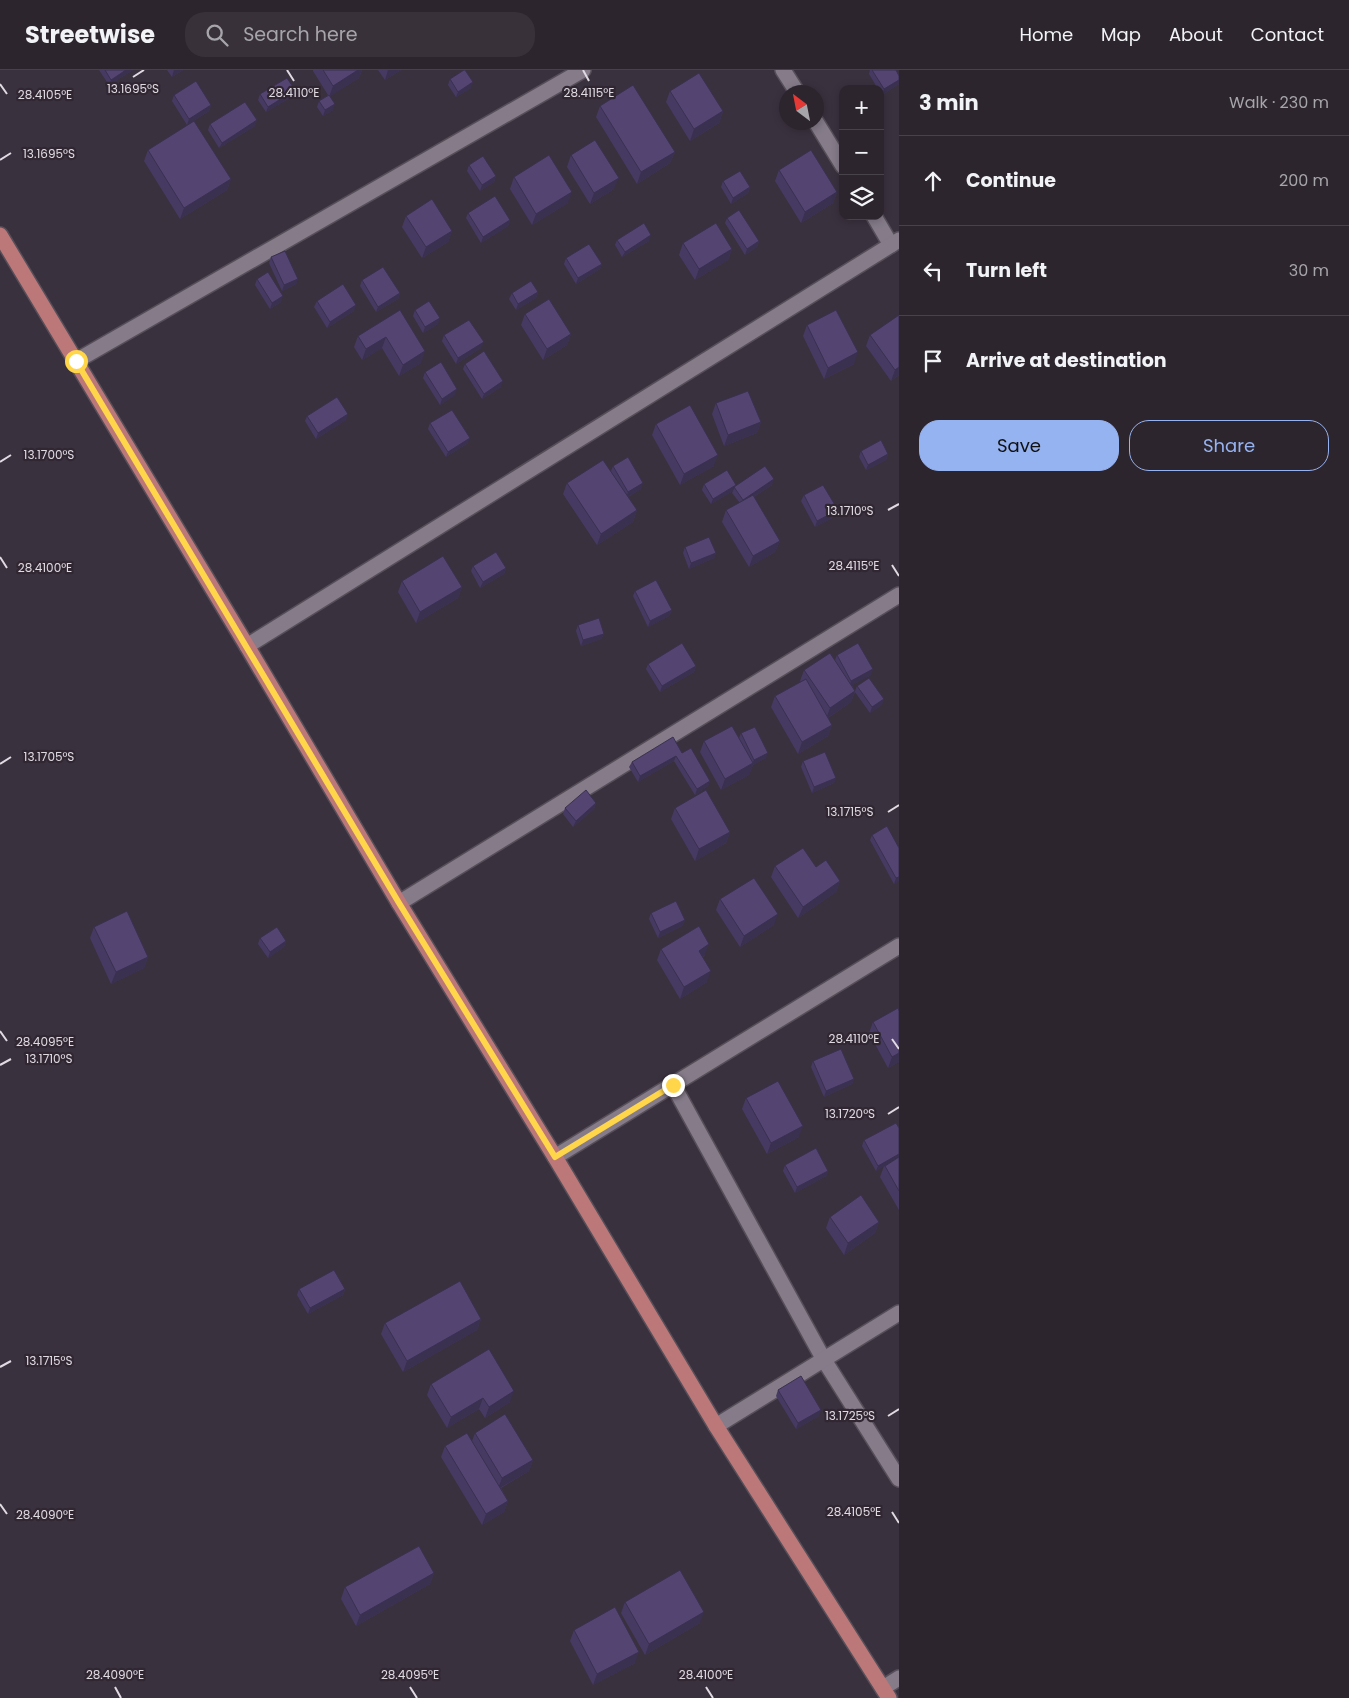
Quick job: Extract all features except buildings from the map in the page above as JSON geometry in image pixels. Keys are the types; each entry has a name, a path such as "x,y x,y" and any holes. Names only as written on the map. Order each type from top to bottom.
{"main road":[{"path":"0,235 399,903 555,1157 716,1426 886,1693"}],"street":[{"path":"76,361 583,70"},
{"path":"783,70 793,85"},
{"path":"821,130 839,159"},
{"path":"247,646 895,242 877,220"},
{"path":"399,903 899,595"},
{"path":"555,1157 899,946"},
{"path":"673,1085 824,1360 899,1479"},
{"path":"716,1426 899,1313"},
{"path":"886,1693 899,1678"}],"route":[{"path":"76,361 399,903 555,1157 673,1085"}]}
